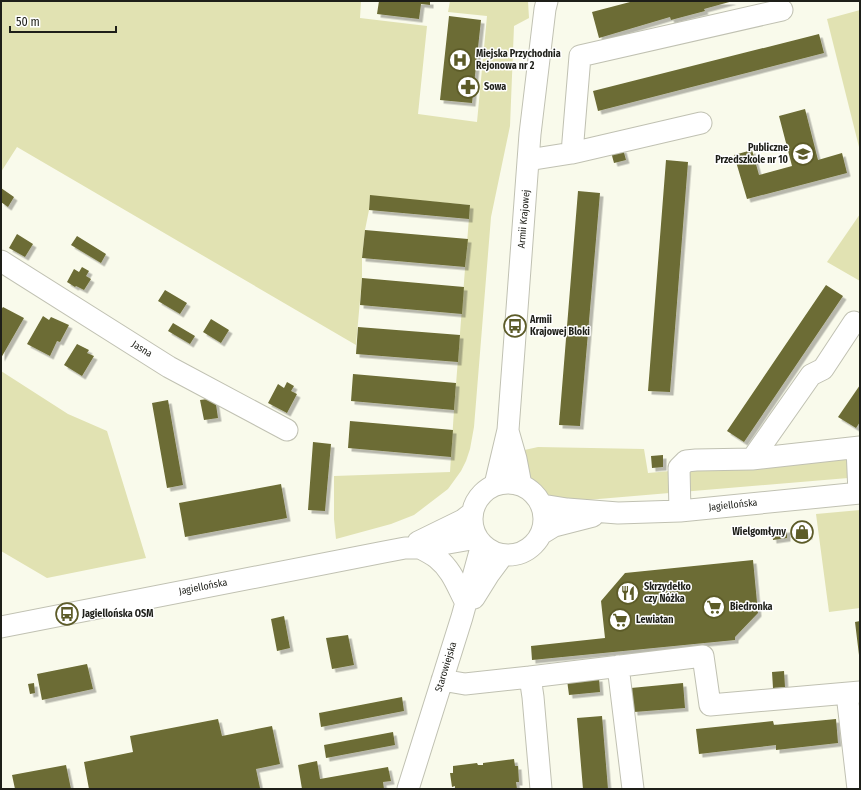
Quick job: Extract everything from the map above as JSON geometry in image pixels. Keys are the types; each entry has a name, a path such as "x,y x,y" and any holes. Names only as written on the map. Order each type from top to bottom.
{"street":[{"name":"Armii Krajowej","path":"495,485 508,430 530,134 545,4"},
{"path":"572,153 580,56 782,10"},
{"path":"528,160 572,153 701,123"},
{"name":"Jasna","path":"1,261 169,367 286,430"},
{"path":"752,459 812,375 823,369 854,322"},
{"name":"Armii Krajowej","path":"508,430 521,485"},
{"path":"680,511 679,468 686,461 752,459 858,448 860,493"},
{"path":"503,483 521,485 530,490 542,505 544,524 541,534 526,551 515,555 503,555 492,551 479,541 472,524 472,513 476,501 484,491 495,485 503,483"},
{"name":"Jagiellońska","path":"542,505 618,513 680,511 860,493"},
{"name":"Jagiellońska","path":"541,534 554,526 606,512"},
{"name":"Jagiellońska","path":"413,548 463,520 472,513"},
{"name":"Jagiellońska","path":"1,627 413,548 479,541"},
{"name":"Starowiejska","path":"408,789 464,610 479,541"},
{"path":"413,548 436,557 452,573 464,610"},
{"path":"464,610 503,555"},
{"path":"442,680 465,684 703,656 710,705 853,693 858,789"},
{"path":"618,666 633,789"},
{"path":"530,677 542,789"}],"green space":[{"path":"1,1 361,1 360,18 427,26 418,114 477,122 487,16 448,12 450,1 528,1 529,18 514,26 510,126 491,217 474,427 466,461 461,471 448,489 414,515 391,524 336,539 334,519 334,476 450,472 470,205 370,196 362,258 362,278 356,345 17,147 1,172"},
{"path":"860,10 860,151 827,19"},
{"path":"860,214 860,281 827,262"},
{"path":"1,371 68,414 107,431 146,558 47,578 1,551"},
{"path":"538,447 644,449 648,473 860,454 860,477 575,501 559,501 545,493 528,477 520,451"},
{"path":"860,510 860,608 829,612 816,514"}],"building":[{"path":"379,1 430,1 430,5 421,4 419,19 377,14"},
{"path":"630,1 733,1 704,9 705,11 671,20 670,17 599,38 592,12"},
{"name":"Miejska Przychodnia Rejonowa nr 2","path":"449,16 481,20 472,103 440,100"},
{"path":"819,34 824,53 598,111 593,91"},
{"name":"Publiczne Przedszkole nr 10","path":"805,109 818,160 842,153 847,173 747,199 734,155 752,150 759,175 792,166 779,116"},
{"path":"623,149 626,160 614,163 611,152"},
{"path":"666,160 688,162 670,392 648,391"},
{"path":"1,188 14,197 8,207 1,202"},
{"path":"578,191 600,193 580,426 559,425"},
{"path":"370,195 470,205 469,219 369,210"},
{"path":"365,230 468,239 465,267 362,258"},
{"path":"17,234 33,244 25,257 9,248"},
{"path":"77,236 106,254 101,263 71,245"},
{"path":"82,267 89,271 86,276 91,279 84,290 67,282 74,269 79,272"},
{"path":"362,278 464,287 462,314 360,305"},
{"path":"826,285 843,296 744,442 727,431"},
{"path":"165,290 187,303 180,314 158,301"},
{"path":"3,307 24,318 1,358 1,310"},
{"path":"43,316 49,320 51,317 69,325 60,342 57,341 50,356 27,344"},
{"path":"211,319 229,330 221,343 203,332"},
{"path":"173,323 195,336 190,344 168,331"},
{"path":"358,327 460,335 458,362 356,354"},
{"path":"77,344 89,350 87,353 94,356 82,376 64,365"},
{"path":"353,374 456,383 454,410 351,401"},
{"path":"287,382 294,386 291,391 297,394 287,413 268,403 278,384 284,388"},
{"path":"860,385 860,422 856,428 838,417"},
{"path":"215,398 218,418 204,420 200,400"},
{"path":"168,400 183,485 167,488 152,403"},
{"path":"350,421 453,430 451,457 348,448"},
{"path":"313,442 331,444 325,511 308,510"},
{"path":"663,455 663,467 652,468 651,456"},
{"path":"281,484 287,518 185,537 179,503"},
{"name":"Wielgomłyny","path":"808,527 809,536 796,537 795,529"},
{"path":"787,529 787,538 773,540 772,531"},
{"path":"753,560 758,613 735,637 735,640 532,660 531,646 605,638 601,601 625,573"},
{"path":"284,616 290,648 277,651 271,619"},
{"path":"860,621 860,655 859,655 855,622"},
{"path":"348,635 354,665 332,669 326,638"},
{"path":"87,664 93,689 42,700 37,674"},
{"path":"784,671 785,687 773,688 772,672"},
{"path":"599,678 600,692 569,695 567,680"},
{"path":"34,683 35,693 30,694 28,684"},
{"path":"683,683 685,708 634,712 631,688"},
{"path":"402,697 404,711 321,727 319,713"},
{"path":"602,716 608,789 583,789 577,718"},
{"path":"218,719 222,736 272,726 280,764 256,769 260,788 89,789 84,762 133,752 130,736"},
{"path":"836,719 838,743 776,750 776,745 699,754 696,729 773,721 774,725"},
{"path":"393,732 395,745 326,758 324,745"},
{"path":"514,759 515,766 518,766 519,782 516,782 517,789 455,789 455,786 452,787 450,773 453,773 453,766 477,763 478,765 483,765 483,763"},
{"path":"317,761 320,779 388,767 391,781 383,782 384,789 302,789 298,765"},
{"path":"66,765 71,789 15,789 12,775"}],"place":[{"name":"Miejska Przychodnia Rejonowa nr 2","path":"460,60"},
{"name":"Sowa","path":"468,87"},
{"name":"Publiczne Przedszkole nr 10","path":"803,154"},
{"name":"Armii Krajowej Bloki","path":"515,326"},
{"name":"Wielgomłyny","path":"802,532"},
{"name":"Skrzydełko czy Nóżka","path":"628,593"},
{"name":"Biedronka","path":"714,607"},
{"name":"Jagiellońska OSM","path":"67,614"},
{"name":"Lewiatan","path":"620,620"}]}
